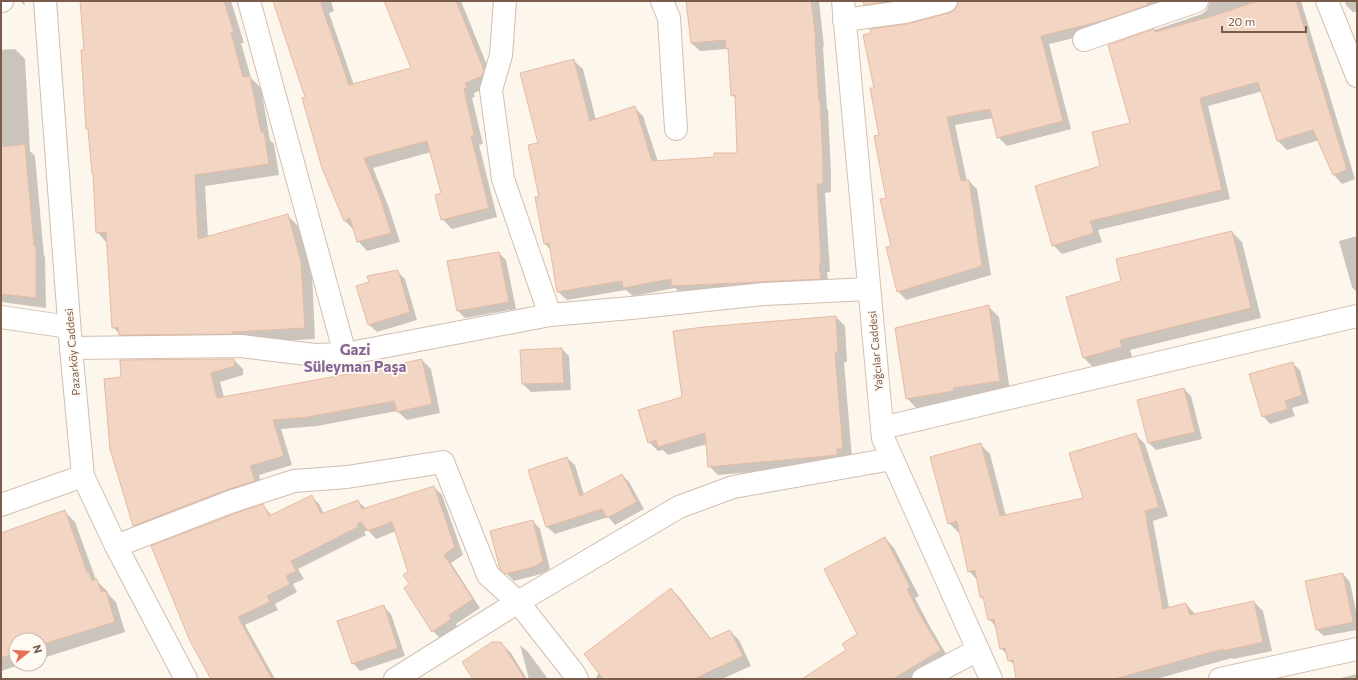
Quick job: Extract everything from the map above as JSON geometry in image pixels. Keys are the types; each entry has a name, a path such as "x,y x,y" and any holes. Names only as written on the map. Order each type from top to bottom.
{"street":[{"name":"Pazarköy Caddesi","path":"45,1 69,327 83,476 116,546 186,679"},
{"path":"249,1 345,354"},
{"path":"505,1 501,55 491,90 503,179 550,315"},
{"path":"662,1 669,18 676,129"},
{"path":"843,11 904,12 946,1"},
{"path":"1084,40 1197,1"},
{"path":"1327,1 1352,49 1357,76"},
{"name":"Yağcılar Caddesi","path":"843,11 883,438 991,679"},
{"path":"71,348 241,346 315,355 345,354 550,315 764,294 869,289"},
{"path":"882,428 1357,316"},
{"path":"1,317 69,327"},
{"path":"395,679 518,602 679,507 733,487 892,459"},
{"path":"116,546 230,502 294,481 348,477 443,462 488,575 518,602 577,679"},
{"path":"1,504 83,476"},
{"path":"1220,679 1357,649"},
{"path":"922,679 978,650"}],"building":[{"path":"80,1 224,1 234,33 231,33 243,77 250,76 261,132 264,132 269,164 195,175 198,239 288,214 301,262 305,328 232,332 232,334 119,335 118,327 112,328 106,232 96,233 93,174 88,129 86,129 81,50 84,50"},
{"path":"273,1 320,1 349,85 411,68 384,1 456,1 484,70 482,76 465,83 467,87 464,89 474,135 471,136 489,208 441,220 435,195 441,193 427,141 364,158 380,197 391,233 357,242 350,218 344,221 322,168 302,98 305,97"},
{"path":"686,1 811,1 816,39 823,163 823,184 817,184 821,264 819,264 821,279 671,286 671,279 623,288 622,281 557,292 549,243 544,244 535,197 539,197 528,145 538,143 520,73 574,59 590,121 635,106 652,161 714,157 714,153 737,153 735,95 731,96 728,48 726,49 725,40 691,43"},
{"path":"863,1 892,1 864,5"},
{"path":"958,1 1147,1 1148,5 1102,21 1041,36 1063,121 997,138 990,109 947,117 961,181 969,180 982,266 897,292 886,247 891,246 880,199 886,198 874,136 879,135 870,88 874,88 863,35 871,33 870,29 907,24 949,13 955,10 958,5"},
{"path":"1258,1 1296,1 1347,170 1333,175 1313,130 1277,141 1258,82 1200,98 1222,190 1090,221 1094,233 1052,246 1035,186 1100,166 1092,132 1130,123 1108,45 1154,29 1155,32 1213,16"},
{"path":"25,144 34,246 36,246 36,298 1,294 1,147"},
{"path":"1232,231 1251,308 1120,340 1122,347 1083,358 1066,297 1121,281 1116,259"},
{"path":"499,252 509,302 457,311 447,261"},
{"path":"398,270 410,312 368,325 356,286 369,282 367,276"},
{"path":"989,305 1000,381 953,388 954,391 906,399 895,328"},
{"path":"836,316 838,353 835,353 843,449 837,449 837,455 708,467 705,433 658,447 656,440 648,443 638,410 682,397 673,331"},
{"path":"562,348 564,383 522,384 520,350"},
{"path":"234,359 235,366 211,373 217,398 422,359 432,404 397,412 394,401 307,417 273,420 284,456 250,466 255,481 226,490 133,526 110,449 104,379 121,377 120,360"},
{"path":"1293,362 1302,395 1285,401 1288,409 1262,417 1249,374"},
{"path":"1184,388 1195,432 1148,443 1137,400"},
{"path":"1136,433 1159,507 1145,511 1163,609 1186,603 1190,615 1254,601 1263,642 1223,651 1223,649 1114,679 1016,679 1013,660 1008,661 1005,648 1000,649 994,619 988,620 983,597 980,597 975,570 968,572 957,521 948,524 930,457 981,443 1000,516 1083,498 1069,453"},
{"path":"567,457 580,496 622,474 637,502 607,518 602,509 546,527 528,470"},
{"path":"434,486 455,547 444,555 473,599 449,615 451,619 432,632 404,588 409,584 403,575 408,572 392,522 368,531 361,522 357,524 358,527 291,561 296,571 286,576 290,584 267,596 270,602 238,617 272,679 211,679 190,641 151,546 263,504 269,516 312,495 321,514 358,500 362,509"},
{"path":"65,510 87,572 89,572 92,581 97,579 101,592 106,591 115,622 48,643 48,632 8,632 8,656 1,658 1,533"},
{"path":"533,520 543,561 534,567 505,574 500,569 490,531"},
{"path":"885,537 910,587 907,589 920,615 941,650 893,679 802,679 846,650 842,644 857,634 824,569"},
{"path":"1343,573 1353,622 1316,630 1305,581"},
{"path":"671,588 710,639 730,630 743,656 694,679 603,679 584,654"},
{"path":"384,605 398,648 352,664 337,621"},
{"path":"492,642 501,642 525,679 473,679 462,662"}],"district":[{"name":"Gazi Süleyman Paşa","path":"355,358"}]}
